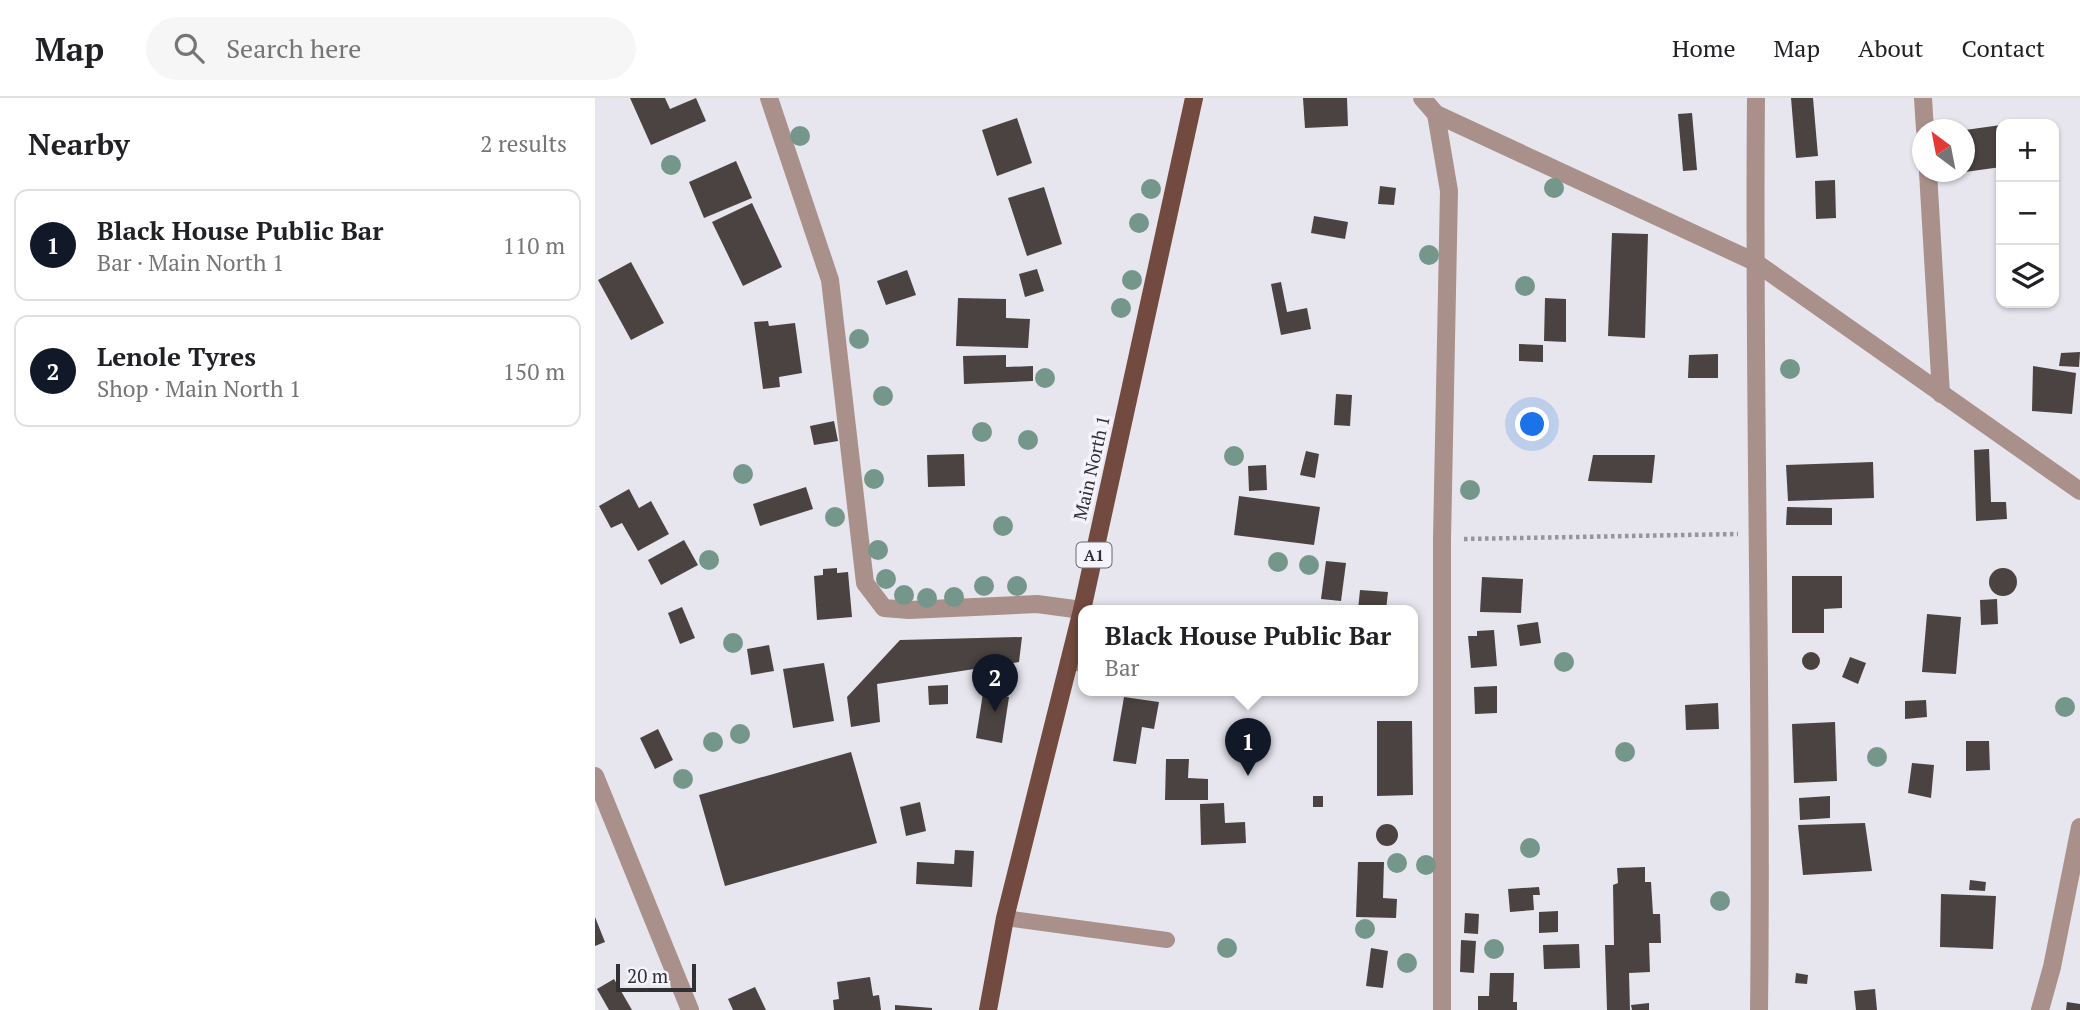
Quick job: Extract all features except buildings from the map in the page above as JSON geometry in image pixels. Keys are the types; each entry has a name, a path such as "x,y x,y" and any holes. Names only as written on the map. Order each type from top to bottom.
{"main road":[{"name":"Main North 1","path":"1083,605 1194,98"},
{"name":"Main North 1","path":"988,1010 1005,918 1076,663 1078,645"}],"street":[{"path":"769,98 830,280 865,583 884,608 909,610 1037,604 1078,609"},
{"path":"1422,98 1436,114 1755,262 2080,491"},
{"path":"1756,98 1759,1010"},
{"path":"1923,98 1924,119"},
{"path":"1436,114 1449,191 1442,540 1442,1010"},
{"path":"1929,182 1941,394"},
{"path":"595,776 690,1010"},
{"path":"2040,1010 2052,967 2080,827"}],"lane":[{"path":"1005,918 1167,940"}],"path":[{"path":"1442,540 1759,534"}],"place":[{"name":"Lenole Tyres","path":"995,712"},
{"name":"Black House Public Bar","path":"1248,776"}]}
